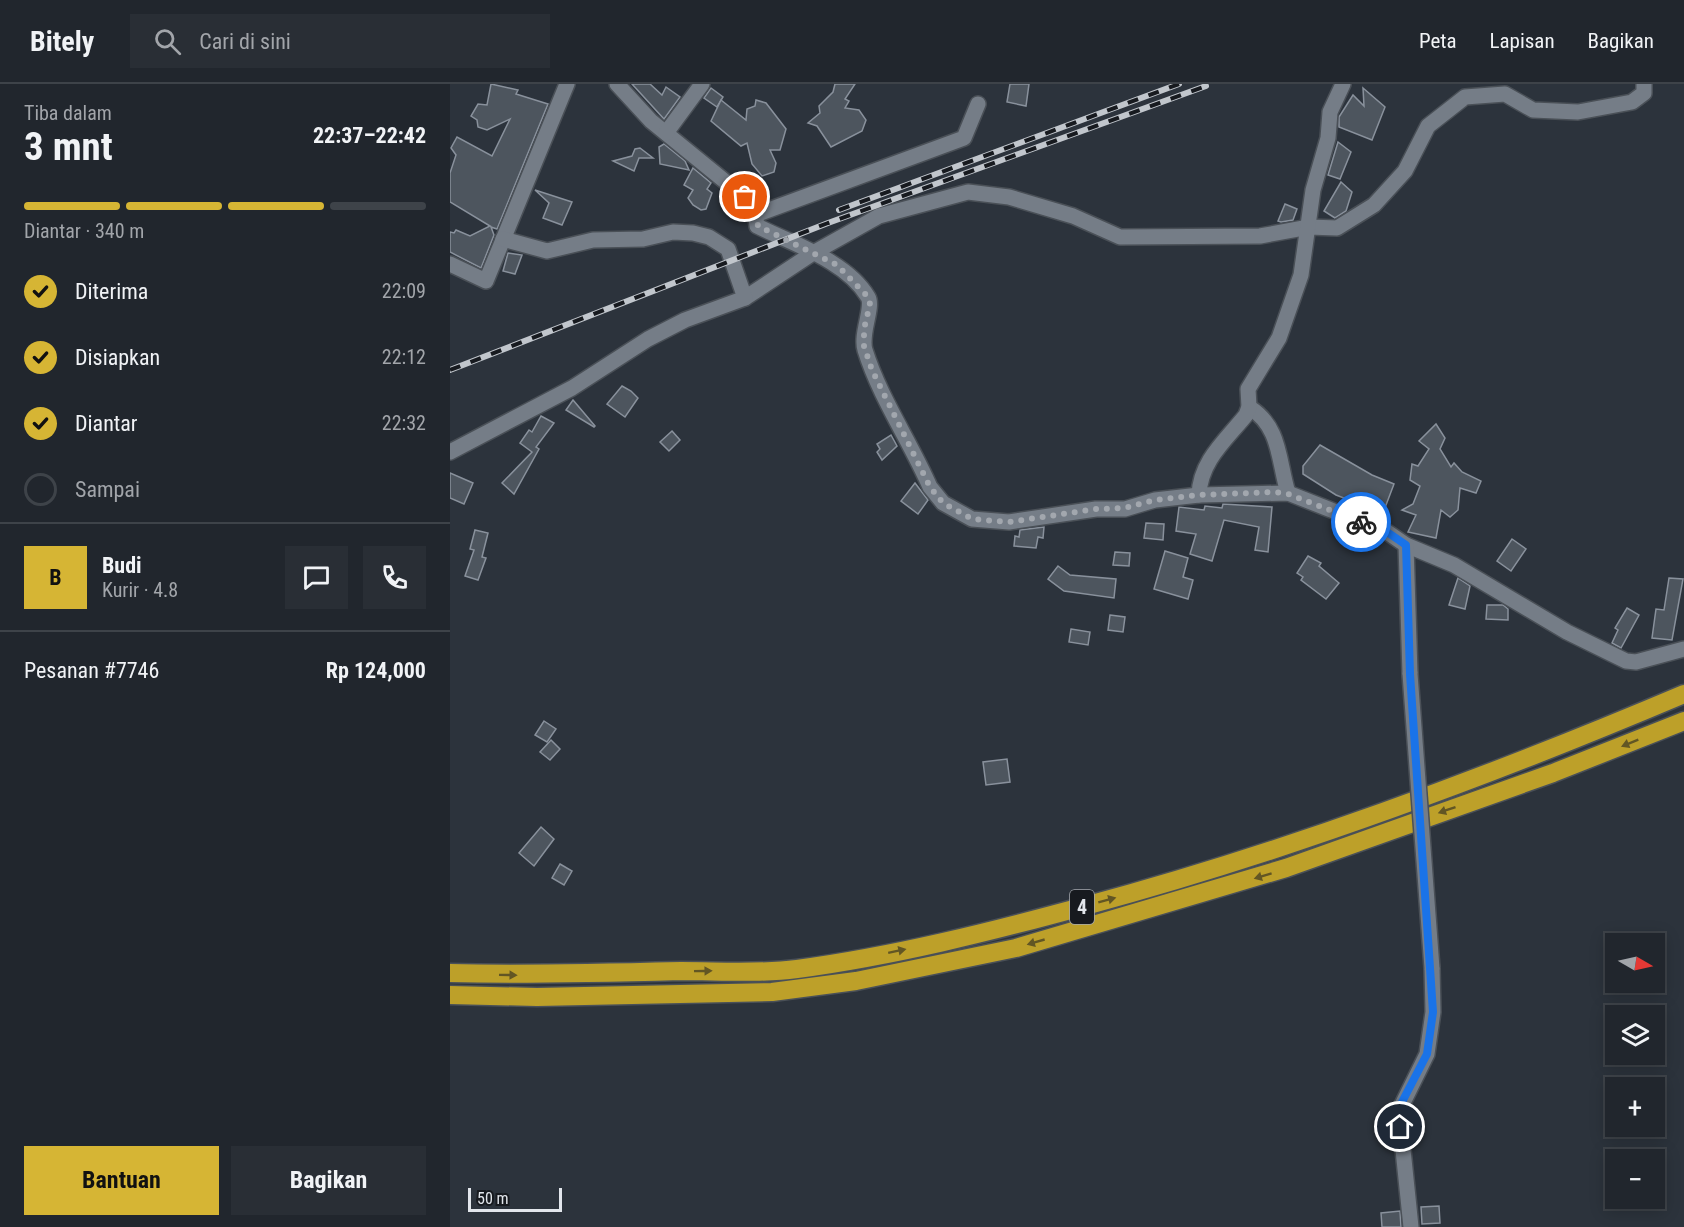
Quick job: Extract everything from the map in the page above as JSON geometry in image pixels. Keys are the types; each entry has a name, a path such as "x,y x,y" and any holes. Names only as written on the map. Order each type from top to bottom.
{"highway":[{"name":"4","path":"450,973 540,976 793,970 882,955 1004,928 1191,877 1373,818 1548,752 1684,694"},
{"name":"4","path":"450,995 537,997 772,993 856,981 1016,948 1286,868 1553,774 1684,721"}],"street":[{"path":"450,264 486,281 567,84"},
{"path":"616,84 666,134 737,188 754,205 758,226 837,265 868,297 870,304 864,329 864,346 872,370 930,487 943,503 972,519 1009,522 1096,509 1125,508 1155,500 1199,495 1288,494 1387,532 1406,545 1454,565 1567,632 1626,661 1636,662 1684,649"},
{"path":"666,134 702,84"},
{"path":"1199,495 1200,477 1210,457 1237,426 1249,407 1248,389 1279,338 1287,319 1301,275 1313,190 1328,138 1330,112 1343,84"},
{"path":"450,452 572,387 648,339 685,320 745,298 813,253 879,216 968,192 1019,200 1074,216 1120,237 1260,237 1309,227 1337,228 1374,205 1405,171 1428,126 1464,97 1505,94 1533,110 1578,112 1632,102 1644,93 1644,84"},
{"path":"755,215 964,138 978,104"},
{"path":"503,239 547,251 593,240 643,239 673,232 693,233 709,237 728,249 745,298"},
{"path":"1249,407 1262,415 1272,427 1288,494"},
{"path":"1406,545 1410,674 1432,968 1433,1012 1427,1054 1399,1111 1411,1227"}],"building":[{"path":"491,84 518,90 516,94 548,104 497,229 491,227 494,235 481,268 450,252 450,232 454,233 456,230 470,236 490,226 450,202 450,173 456,155 451,148 457,137 492,156 510,119 487,130 478,127 477,120 471,116 478,104 487,105"},
{"path":"632,84 650,84 662,95 666,87 680,97 664,119"},
{"path":"835,84 855,84 845,99 849,101 845,108 859,110 866,120 862,131 831,147 817,126 808,123 820,113 819,106 833,92"},
{"path":"1010,84 1029,84 1026,106 1007,102"},
{"path":"711,88 723,97 717,107 704,98"},
{"path":"1363,88 1385,107 1372,140 1339,127 1339,117 1353,95 1364,106"},
{"path":"721,100 746,120 747,109 755,106 756,100 766,103 786,129 780,150 770,150 776,163 774,172 762,176 752,164 747,143 741,146 711,121"},
{"path":"1338,142 1351,152 1340,179 1328,175"},
{"path":"664,144 685,161 689,170 660,164 659,147"},
{"path":"640,148 653,158 639,158 634,171 613,161 632,156 635,149"},
{"path":"693,168 711,183 707,189 712,193 706,209 701,210 688,198 693,190 684,185"},
{"path":"1341,182 1352,192 1346,211 1335,218 1324,211"},
{"path":"535,190 572,202 562,225 543,218 549,203"},
{"path":"1285,204 1297,209 1293,220 1281,222 1278,221"},
{"path":"508,253 522,255 515,274 503,271"},
{"path":"622,386 638,398 625,417 607,404"},
{"path":"573,400 595,426 594,427 566,410"},
{"path":"541,416 554,423 536,447 539,449 514,494 502,483 532,452 520,443 529,430 532,432"},
{"path":"1436,424 1445,438 1440,449 1451,467 1454,463 1462,472 1481,481 1476,493 1460,488 1458,510 1450,517 1441,510 1436,538 1408,532 1416,515 1402,510 1413,504 1420,486 1410,480 1412,464 1418,466 1429,449 1419,441"},
{"path":"672,431 680,440 669,451 660,442"},
{"path":"891,435 897,446 882,460 877,452 880,449 877,444"},
{"path":"1320,445 1372,475 1394,484 1383,513 1336,495 1303,474 1303,466"},
{"path":"450,473 473,483 464,504 450,498"},
{"path":"915,483 928,500 918,514 901,501"},
{"path":"1223,504 1272,507 1268,552 1255,550 1259,527 1224,520 1212,561 1190,554 1196,534 1176,531 1179,507 1204,510 1205,506 1222,508"},
{"path":"1146,523 1164,524 1163,540 1144,538"},
{"path":"1044,527 1043,538 1038,537 1036,548 1014,546 1015,536 1019,537 1020,530"},
{"path":"475,530 488,533 482,557 486,558 478,580 465,576 474,550 470,549"},
{"path":"1512,539 1526,549 1511,571 1497,561"},
{"path":"1165,551 1188,558 1183,577 1193,580 1188,599 1154,589"},
{"path":"1115,552 1130,553 1129,566 1113,565"},
{"path":"1308,556 1321,563 1319,566 1339,583 1326,599 1301,580 1303,577 1297,573"},
{"path":"1058,566 1070,575 1116,579 1114,598 1064,591 1048,579"},
{"path":"1458,578 1470,586 1465,609 1449,605"},
{"path":"1669,578 1683,579 1672,640 1652,638 1656,609 1664,610"},
{"path":"1487,605 1503,605 1508,609 1508,620 1486,619"},
{"path":"1627,608 1639,615 1621,648 1612,643 1618,630 1615,628"},
{"path":"1110,615 1125,617 1123,632 1108,630"},
{"path":"1071,629 1090,632 1088,645 1069,642"},
{"path":"544,721 556,729 547,742 535,735"},
{"path":"551,740 560,749 550,760 540,752"},
{"path":"1007,759 1010,782 986,785 983,762"},
{"path":"541,827 554,839 534,866 519,853"},
{"path":"560,864 572,871 564,885 552,878"},
{"path":"1439,1206 1440,1223 1422,1224 1421,1207"},
{"path":"1400,1211 1401,1227 1382,1227 1381,1213"}],"railway":[{"path":"839,210 1179,84"},
{"path":"450,370 828,223 1206,86"}],"way so far":[{"path":"745,197 754,205 758,226 837,265 868,297 870,304 864,329 864,346 880,390 915,453 930,487 943,503 972,519 1009,522 1096,509 1125,508 1155,500 1199,495 1274,492 1288,494 1361,522"}],"route":[{"path":"1361,522 1387,532 1406,545 1410,674 1432,968 1433,1012 1427,1054 1402,1102 1399,1111 1400,1127"}]}
